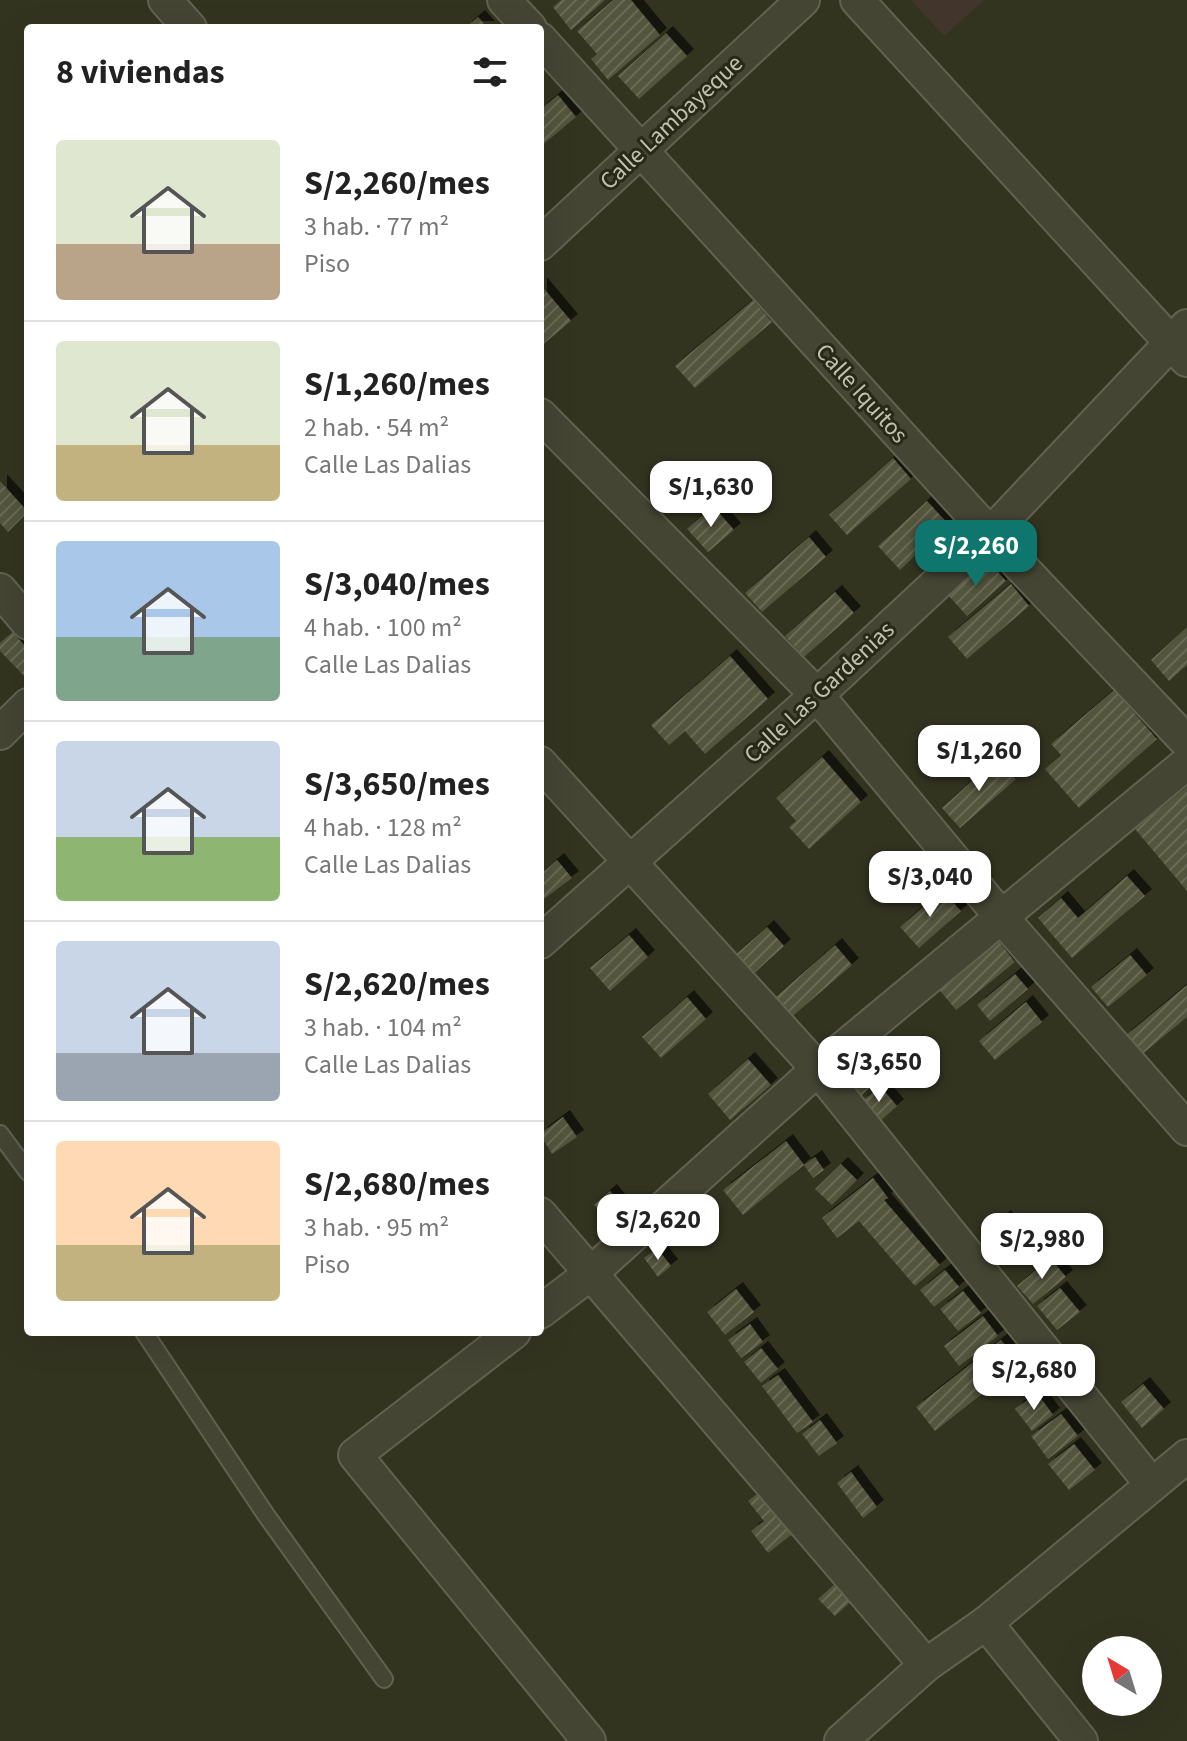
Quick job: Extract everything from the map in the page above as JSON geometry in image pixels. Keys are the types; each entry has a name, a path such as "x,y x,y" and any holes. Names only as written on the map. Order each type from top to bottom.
{"street":[{"path":"165,0 186,24"},
{"path":"504,0 526,24"},
{"name":"Calle Lambayeque","path":"544,240 803,0"},
{"path":"857,0 1181,343"},
{"name":"Calle Iquitos","path":"544,43 990,534 1187,742"},
{"name":"Calle Las Gardenias","path":"544,939 633,862 990,534 1181,343"},
{"path":"544,419 817,695 1003,919 1187,1129"},
{"path":"0,590 24,618"},
{"path":"0,733 24,709"},
{"path":"544,1309 590,1274 818,1069 1003,919 1187,763"},
{"path":"544,767 818,1069 1152,1485"},
{"path":"544,1219 926,1665"},
{"path":"509,1336 355,1455 589,1741"},
{"path":"841,1741 926,1665 986,1623 1152,1485 1185,1462"},
{"path":"986,1623 1081,1741"}],"lane":[{"path":"0,1134 24,1167"},
{"path":"147,1336 266,1515 384,1679"}],"shaded area":[{"path":"911,0 984,0 944,36"}],"building":[{"path":"561,0 605,0 571,30 553,7"},
{"path":"613,0 631,0 660,35 608,80 591,59 597,54 577,31"},
{"path":"478,17 484,24 470,24"},
{"path":"666,33 687,56 639,99 618,76"},
{"path":"558,95 576,117 544,144 544,107"},
{"path":"544,289 571,321 544,344"},
{"path":"753,300 772,322 695,388 675,366"},
{"path":"893,458 911,479 847,535 829,515"},
{"path":"0,481 24,508 24,516 8,532 0,523"},
{"path":"927,501 948,524 900,570 878,546"},
{"path":"713,506 734,530 708,552 687,529"},
{"path":"809,537 826,557 762,612 745,593"},
{"path":"986,559 1006,581 967,616 947,594"},
{"path":"1011,584 1029,606 967,659 948,637"},
{"path":"835,592 854,613 804,657 785,636"},
{"path":"1187,627 1187,665 1169,681 1151,660"},
{"path":"12,632 24,645 24,676 0,651 0,643"},
{"path":"730,656 768,699 705,754 685,731 669,745 651,725"},
{"path":"1114,690 1157,739 1079,808 1045,769 1061,755 1051,744"},
{"path":"822,757 861,802 809,849 789,827 796,821 776,798"},
{"path":"998,758 1016,779 960,828 942,808"},
{"path":"1187,787 1187,891 1135,829"},
{"path":"557,860 572,878 544,899 544,871"},
{"path":"1127,876 1145,896 1072,958 1038,918 1061,898 1078,918"},
{"path":"942,891 961,911 919,948 900,927"},
{"path":"767,927 784,946 750,977 733,957"},
{"path":"629,935 648,957 610,991 590,968"},
{"path":"996,938 1015,962 956,1010 937,987"},
{"path":"835,945 852,965 787,1021 770,1002"},
{"path":"1130,955 1147,975 1108,1007 1091,987"},
{"path":"1015,974 1028,989 990,1021 977,1005"},
{"path":"1187,985 1187,1017 1140,1056 1124,1037"},
{"path":"687,997 706,1019 661,1058 642,1037"},
{"path":"1026,1002 1042,1022 995,1060 979,1041"},
{"path":"748,1059 771,1085 730,1120 708,1094"},
{"path":"863,1059 880,1079 856,1100 839,1080"},
{"path":"880,1086 897,1106 878,1123 860,1103"},
{"path":"563,1117 577,1137 552,1154 544,1141 544,1131"},
{"path":"786,1141 804,1165 743,1215 723,1190"},
{"path":"815,1157 824,1170 813,1178 804,1165"},
{"path":"841,1164 857,1180 832,1205 815,1189"},
{"path":"873,1178 888,1198 884,1200 940,1265 915,1286 859,1221 837,1238 822,1218"},
{"path":"610,1191 629,1214 614,1227 594,1205"},
{"path":"1004,1217 1022,1238 999,1258 980,1237"},
{"path":"657,1248 671,1266 658,1277 644,1258"},
{"path":"1050,1258 1066,1277 1033,1304 1017,1286"},
{"path":"945,1270 959,1287 934,1307 920,1290"},
{"path":"1060,1288 1080,1312 1057,1330 1037,1306"},
{"path":"736,1289 754,1312 725,1335 707,1312"},
{"path":"963,1291 981,1313 958,1331 940,1309"},
{"path":"983,1316 998,1336 959,1366 944,1346"},
{"path":"750,1324 763,1342 741,1358 728,1340"},
{"path":"1001,1340 1020,1364 935,1431 916,1407"},
{"path":"761,1348 778,1369 761,1383 744,1362"},
{"path":"778,1375 813,1422 797,1433 762,1386"},
{"path":"1143,1384 1164,1409 1142,1428 1121,1402"},
{"path":"1037,1393 1053,1415 1032,1431 1015,1409"},
{"path":"1061,1414 1078,1436 1048,1459 1031,1436"},
{"path":"820,1420 837,1443 819,1456 802,1434"},
{"path":"1074,1444 1095,1470 1069,1490 1048,1464"},
{"path":"851,1472 877,1507 863,1518 837,1483"},
{"path":"762,1490 795,1532 768,1553 751,1531 764,1521 748,1501"},
{"path":"840,1579 856,1597 835,1616 818,1599"}]}
